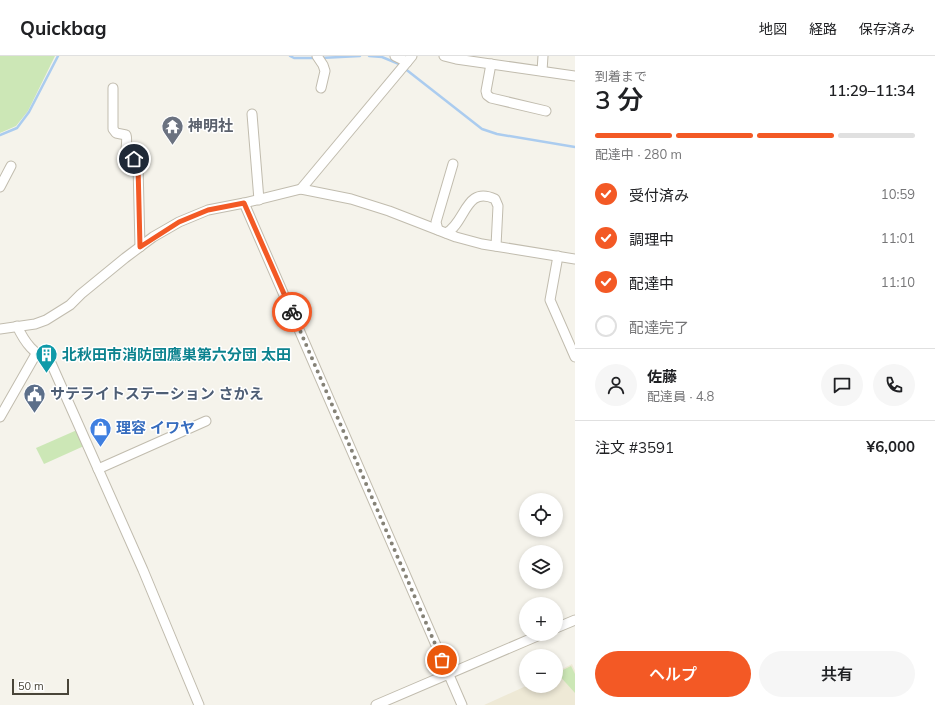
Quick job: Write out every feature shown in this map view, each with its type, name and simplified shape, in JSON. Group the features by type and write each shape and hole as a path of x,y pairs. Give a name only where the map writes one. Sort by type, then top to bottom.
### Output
{"street":[{"path":"301,189 406,64 395,56"},
{"path":"444,56 575,76"},
{"path":"542,71 543,56"},
{"path":"318,58 325,71 321,88"},
{"path":"491,64 486,91 491,98 546,111"},
{"path":"113,88 113,129 116,133 126,135 126,156 134,159 138,165 140,247"},
{"path":"252,114 259,200"},
{"path":"442,232 436,222 453,164"},
{"path":"0,187 11,166"},
{"path":"0,329 35,324 46,320 70,305 81,294 140,247 179,222 208,210 259,200 301,189 351,199 389,211 456,237 496,246 575,259"},
{"path":"442,232 457,224 466,206 471,201 480,196 487,195 495,199 498,206 496,246"},
{"path":"244,203 462,705"},
{"path":"558,256 550,300 575,356"},
{"path":"17,326 23,339 36,354 51,363 143,570 199,705"},
{"path":"0,416 36,354"},
{"path":"98,469 206,422"},
{"path":"563,625 575,620"},
{"path":"376,705 526,641"}],"shaded area":[{"path":"572,664 575,671 575,705 484,705 519,689 519,693 563,693 563,668"}],"green space":[{"path":"0,56 55,56 28,111 16,126 0,133"},
{"path":"77,430 84,446 44,464 36,448"},
{"path":"571,666 575,674 575,693 563,680 563,670"}],"waterway":[{"path":"0,135 17,128 29,112 58,56"},
{"path":"290,56 294,58 316,58"},
{"path":"321,58 360,56"},
{"path":"369,56 382,57 399,64 482,129 497,134 575,147"}],"way so far":[{"path":"292,312 442,660"}],"place":[{"name":"神明社","path":"172,146"},
{"name":"北秋田市消防団鷹巣第六分団 太田","path":"46,374"},
{"name":"サテライトステーション さかえ","path":"35,414"},
{"name":"理容 イワヤ","path":"101,448"}],"route":[{"path":"134,159 138,165 140,247 153,237 179,222 208,210 244,203 292,312"}]}
